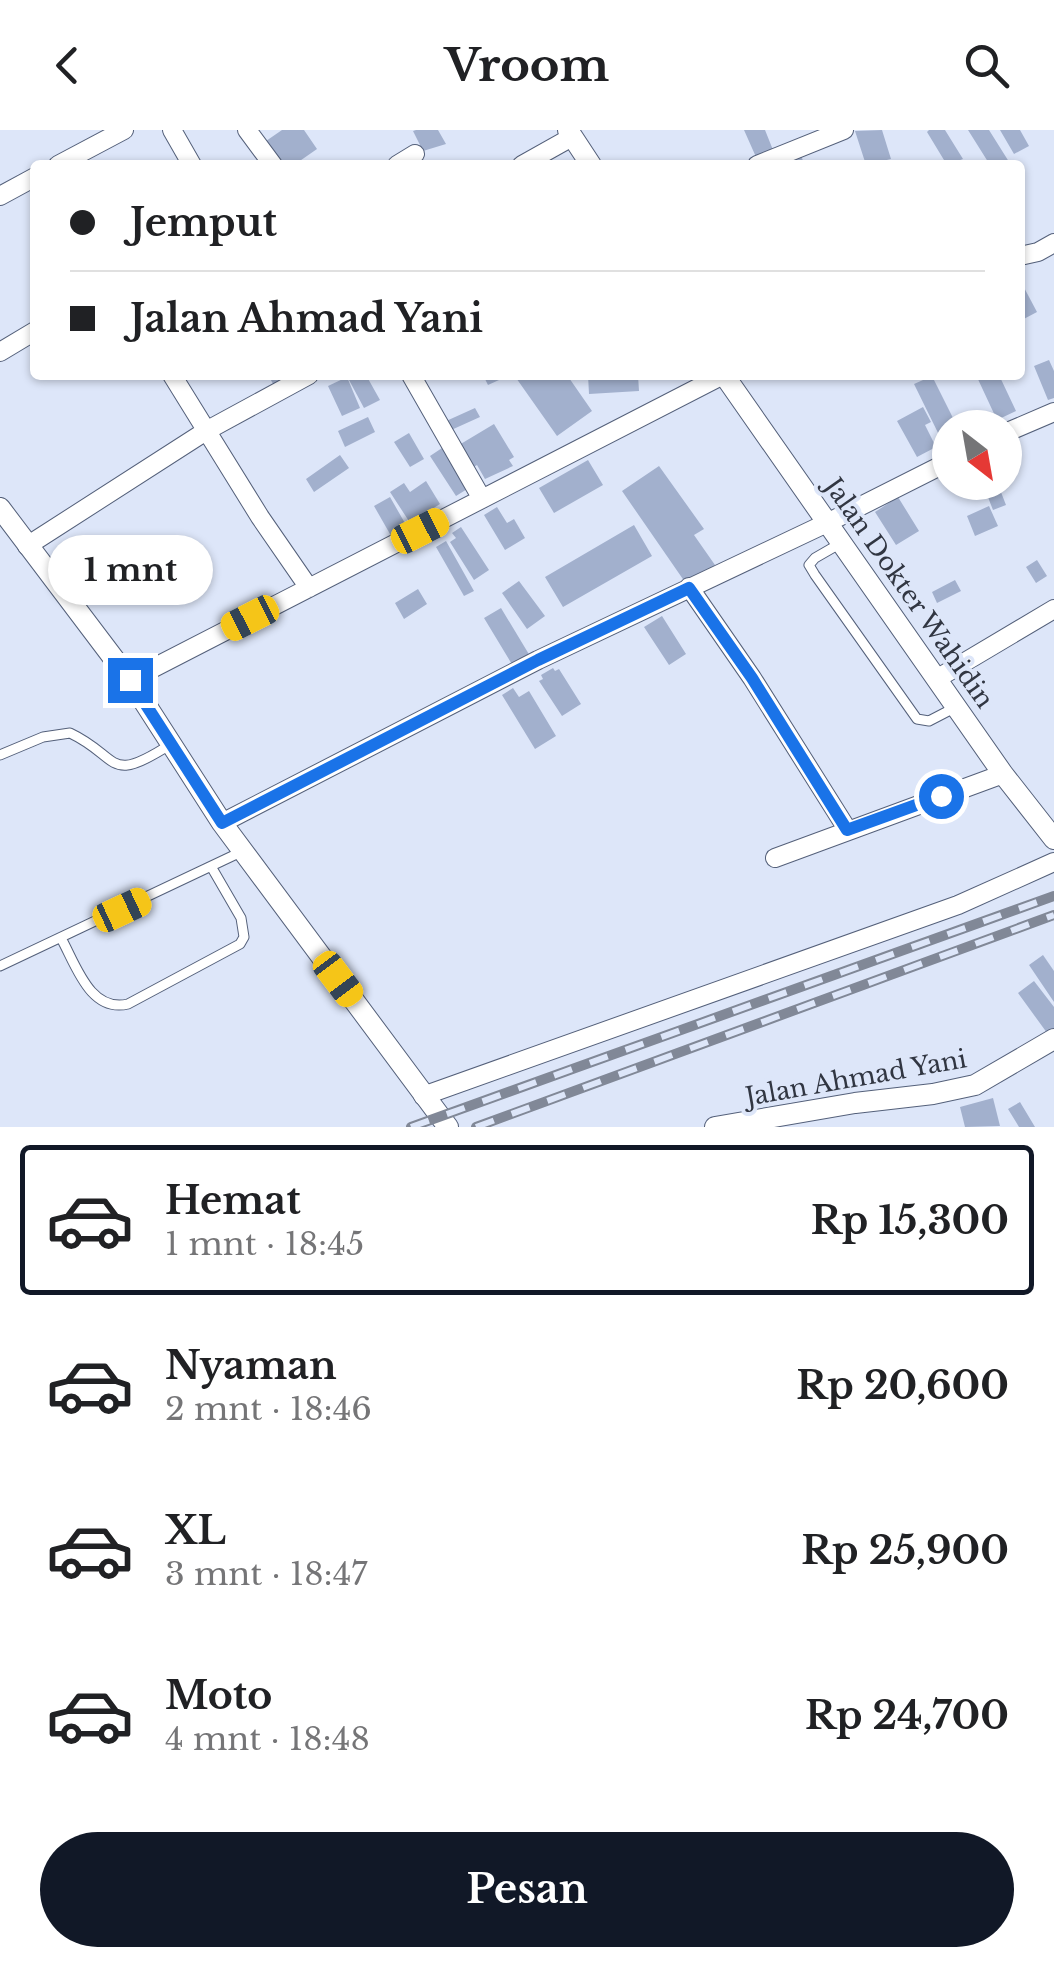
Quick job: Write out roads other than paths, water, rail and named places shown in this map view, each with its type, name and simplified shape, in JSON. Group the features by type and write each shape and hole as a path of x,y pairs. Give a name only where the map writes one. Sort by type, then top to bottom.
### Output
{"street":[{"path":"67,160 124,130"},
{"path":"172,130 189,160"},
{"path":"247,130 269,160"},
{"path":"769,160 844,130"},
{"path":"530,160 570,133 588,160"},
{"path":"405,160 415,154"},
{"path":"0,196 30,180"},
{"path":"1025,255 1054,243"},
{"path":"0,352 30,335"},
{"path":"175,380 309,588"},
{"path":"27,546 206,432 301,380"},
{"path":"413,380 482,500"},
{"path":"130,680 714,380"},
{"name":"Jalan Dokter Wahidin","path":"728,380 1003,774 1050,827"},
{"path":"1022,426 1054,412"},
{"path":"222,823 538,660 932,469"},
{"path":"0,508 130,680 222,823 448,1127"},
{"path":"689,588 752,678 847,830"},
{"path":"938,678 1054,609"},
{"path":"775,858 1003,774"},
{"path":"423,1096 940,911 1054,862"},
{"name":"Jalan Ahmad Yani","path":"715,1127 748,1125 975,1085 1054,1039"}],"lane":[{"path":"843,542 809,565 815,575 917,719 929,720 957,706"},
{"path":"0,755 43,737 70,733 115,766 128,765 171,744"},
{"path":"0,966 243,852"},
{"path":"61,938 96,998 107,1005 128,1004 240,944 244,937 241,918 212,868"}],"railway":[{"path":"411,1127 1054,896"},
{"path":"476,1127 1054,915"}]}
